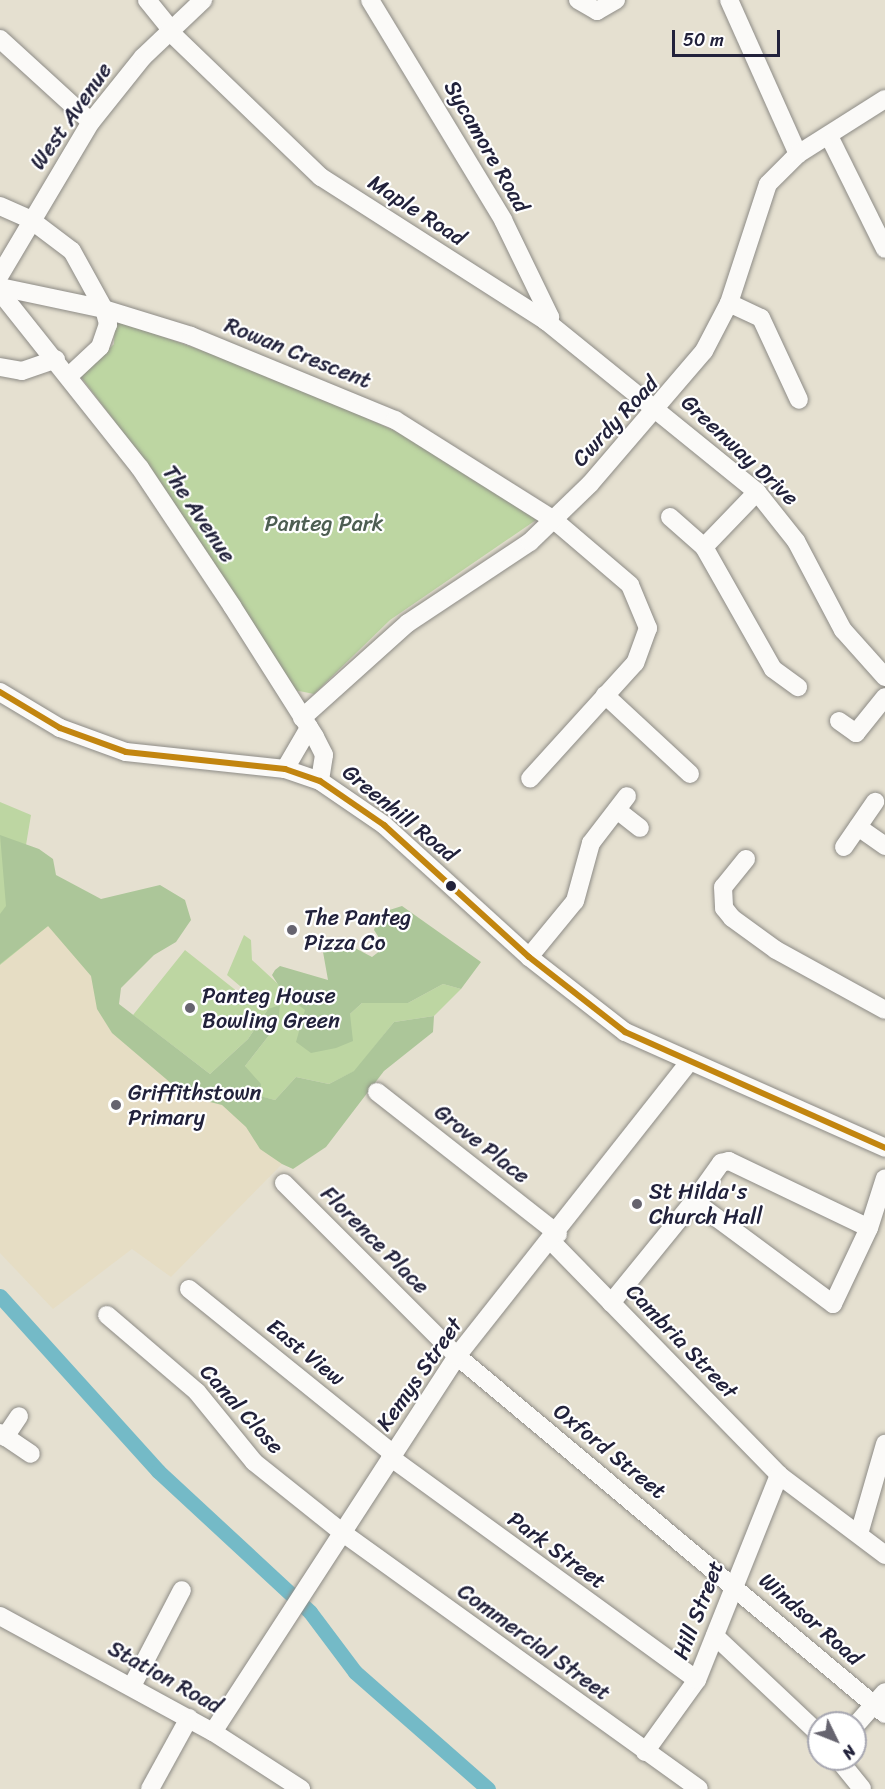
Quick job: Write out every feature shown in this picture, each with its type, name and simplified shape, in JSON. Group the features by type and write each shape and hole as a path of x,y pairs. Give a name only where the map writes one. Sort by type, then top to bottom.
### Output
{"street":[{"name":"Maple Road","path":"147,0 169,29 321,177 546,321 660,408"},
{"name":"West Avenue","path":"0,275 91,122 169,29 202,0"},
{"name":"Sycamore Road","path":"370,0 503,219 550,317 546,321"},
{"path":"578,0 597,11 616,0"},
{"path":"729,0 798,154"},
{"path":"0,39 91,122"},
{"name":"Cwrdy Road","path":"285,769 306,723 408,622 510,557 554,520 660,408 705,351 729,303 768,184 798,154 885,99"},
{"path":"829,136 885,249"},
{"path":"0,206 31,220 72,251 104,309 108,324 100,347 70,375"},
{"name":"Rowan Crescent","path":"0,287 104,309 330,389 454,452 554,520 630,585 644,611 644,644 605,695 530,779"},
{"name":"The Avenue","path":"0,292 70,375 146,478 324,754 321,781"},
{"path":"729,303 760,318 799,400"},
{"path":"0,367 22,371 56,359"},
{"name":"Greenway Drive","path":"660,408 757,492 796,541 843,630 885,677"},
{"path":"704,547 757,492"},
{"path":"670,517 704,547 767,674 798,687"},
{"name":"Greenhill Road","path":"0,692 60,728 126,752 285,769 321,781 384,825 529,957 626,1032 885,1148"},
{"path":"605,695 690,774"},
{"path":"839,720 856,733 885,697"},
{"path":"844,847 875,802"},
{"path":"529,957 576,901 582,860 622,803 640,828"},
{"path":"858,827 885,846"},
{"path":"746,859 723,886 724,908 732,918 776,950 885,1010"},
{"name":"Kemys Street","path":"213,1732 457,1356 554,1238 689,1062"},
{"name":"Grove Place","path":"377,1092 554,1238"},
{"path":"611,1303 694,1201 721,1163 729,1161 870,1228"},
{"path":"694,1201 833,1304 870,1228 885,1178"},
{"name":"Florence Place","path":"284,1183 457,1356"},
{"name":"Cambria Street","path":"554,1238 611,1303 779,1475 885,1555"},
{"name":"East View","path":"189,1288 391,1455"},
{"name":"Canal Close","path":"107,1315 197,1392 254,1462 343,1533"},
{"name":"Oxford Street","path":"457,1356 733,1583"},
{"path":"18,1416 2,1435 31,1454"},
{"path":"858,1534 885,1447"},
{"name":"Park Street","path":"391,1455 697,1680"},
{"name":"Hill Street","path":"645,1752 697,1680 733,1583 779,1475"},
{"name":"Commercial Street","path":"343,1533 699,1789"},
{"name":"Windsor Road","path":"733,1583 881,1704"},
{"path":"132,1686 182,1590"},
{"name":"Station Road","path":"0,1616 189,1718 301,1789"},
{"path":"715,1636 807,1723"},
{"path":"867,1716 881,1704"},
{"path":"150,1789 189,1718"},
{"path":"848,1771 862,1789"}],"shaded area":[{"name":"Griffithstown Primary","path":"46,917 115,982 108,1009 255,1128 282,1164 171,1277 132,1249 53,1309 0,1253 0,965"}],"green space":[{"name":"Panteg Park","path":"115,320 272,375 406,436 522,506 536,520 390,620 314,694 294,690 144,460 81,377 114,344"},
{"path":"0,802 31,815 20,881 48,926 0,965"},
{"path":"0,835 39,849 53,859 56,875 101,899 160,885 185,900 191,920 176,942 154,955 121,988 119,1004 210,1074 248,1039 268,1009 280,1005 278,1024 245,1066 261,1084 260,1096 275,1100 296,1077 329,1084 354,1071 394,1022 434,1016 433,1032 384,1071 326,1147 293,1169 282,1164 260,1149 246,1127 222,1105 186,1096 112,1033 97,1009 91,976 48,926 0,964 0,914 6,906"},
{"path":"402,906 481,962 461,989 443,984 408,1003 362,1003 350,1014 353,1041 336,1048 311,1053 296,1042 305,1010 284,994 272,975 275,970 280,966 328,980 323,952 336,938 372,957 385,947 374,930 380,913"},
{"path":"244,935 251,940 252,960 306,1010 350,1014 362,1003 408,1003 443,984 461,989 434,1016 394,1022 355,1071 329,1084 296,1077 275,1100 259,1096 245,1066 278,1024 268,1009 248,1039 210,1074 133,1015 185,950 248,1000 247,992 227,975"}],"waterway":[{"path":"0,1296 158,1471 310,1612 355,1672 488,1789"}],"transit line":[{"path":"0,692 60,728 126,752 285,769 320,781 384,825 529,957 625,1032 885,1148"}],"place":[{"name":"The Panteg Pizza Co","path":"292,930"},
{"name":"Panteg House Bowling Green","path":"190,1008"},
{"name":"Griffithstown Primary","path":"116,1105"},
{"name":"St Hilda's Church Hall","path":"637,1204"}]}
